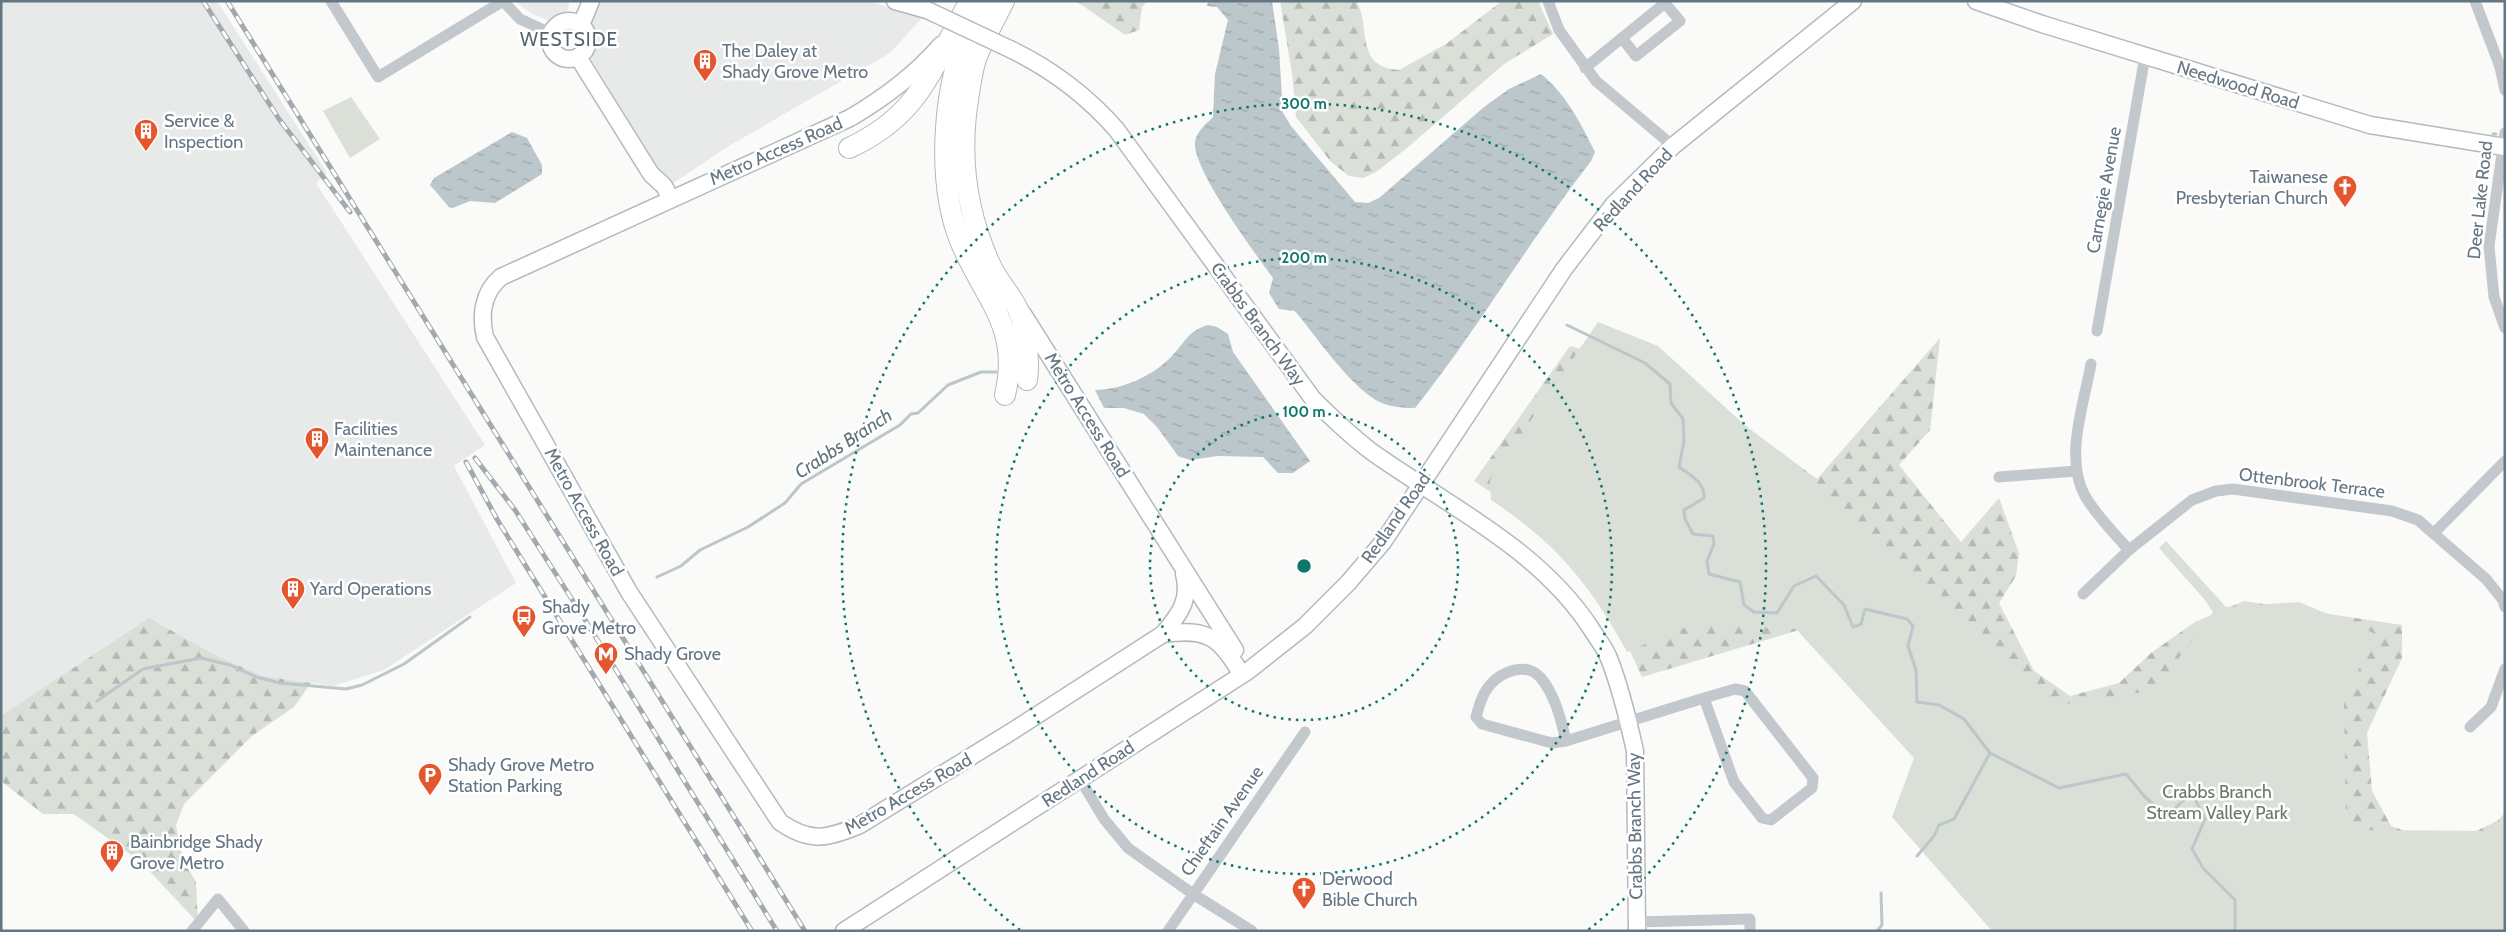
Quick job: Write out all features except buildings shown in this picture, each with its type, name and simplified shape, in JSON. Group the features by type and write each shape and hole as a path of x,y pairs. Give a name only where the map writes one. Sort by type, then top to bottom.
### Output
{"highway":[{"name":"Metro Access Road","path":"952,32 969,1"},
{"path":"983,1 965,39 956,64 950,92 946,154 948,188 960,241 999,315 1008,341 1010,370 1005,394"},
{"name":"Metro Access Road","path":"1004,1 977,57 973,72 964,127 963,155 969,201 978,232 990,264 1016,304"},
{"path":"848,148 872,137 901,114 928,80 952,32"},
{"path":"1016,304 1027,346 1029,364 1027,380"}],"main road":[{"path":"575,23 558,24 550,33 549,43 557,56 567,60 578,58 586,50 588,39 575,23 579,1"},
{"path":"575,23 591,1"},
{"name":"Crabbs Branch Way","path":"895,1 922,6 1039,63 1066,81 1097,108 1116,129 1312,399 1372,452 1421,483 1505,542 1548,576 1579,611 1608,654 1629,722 1635,751 1637,778 1637,926"},
{"name":"Redland Road","path":"845,930 1246,673 1306,626 1348,583 1383,542 1564,269 1613,205 1673,146 1852,1"},
{"name":"Needwood Road","path":"1976,1 2145,56 2370,125 2504,142"},
{"name":"Metro Access Road","path":"952,32 918,69 868,107 850,118 671,198 502,277 488,294 483,309 483,326 491,349 629,592 780,822 798,834 817,837 839,834 860,825 1014,730 1163,634 1184,631 1213,638 1246,673"},
{"path":"578,58 652,174 664,186 671,198"},
{"path":"648,210 651,201 652,174"},
{"name":"Metro Access Road","path":"1016,304 1182,566 1246,673"},
{"path":"1163,634 1181,612 1185,602 1186,582 1182,566"}],"street":[{"path":"331,1 378,77 503,1 520,19 550,33"},
{"path":"1548,1 1560,30 1596,81 1673,146"},
{"path":"2475,1 2500,67 2505,90"},
{"path":"1585,68 1665,3 1680,21 1636,56 1622,38"},
{"name":"Carnegie Avenue","path":"2097,331 2145,56"},
{"name":"Deer Lake Road","path":"2504,142 2490,246 2490,266 2494,297 2505,328"},
{"path":"2091,364 2075,452 2076,471 2086,497 2129,550"},
{"path":"2435,532 2505,461"},
{"path":"1999,477 2076,471"},
{"name":"Ottenbrook Terrace","path":"2083,594 2129,550 2192,500 2216,491 2233,489 2392,511 2418,520 2435,532 2486,578 2503,600 2505,607"},
{"path":"1566,741 1561,718 1546,684 1538,675 1527,669 1516,669 1503,674 1490,685 1479,703 1476,717 1482,724 1552,742 1566,741 1704,698 1735,689 1745,691 1813,778 1812,788 1771,820 1762,818 1734,782 1704,698"},
{"path":"2470,727 2490,707 2505,669"},
{"name":"Chieftain Avenue","path":"1168,931 1306,732"},
{"path":"1080,779 1104,819 1128,848 1193,894 1252,931"},
{"path":"192,931 218,899 244,931"},
{"path":"1637,926 1696,926 1750,918 1750,931"}],"shaded area":[{"path":"1,1 217,1 327,173 316,183 485,445 454,466 516,583 384,670 333,686 263,676 217,656 149,618 124,638 1,717"},
{"path":"514,1 569,1 569,6 567,12 547,20 534,15"},
{"path":"599,1 869,1 922,18 890,53 727,147 669,186 591,59 593,39 589,25"}],"green space":[{"path":"1076,1 1147,1 1142,7 1139,30 1125,35"},
{"path":"1280,1 1356,1 1361,11 1369,53 1375,61 1385,67 1399,70 1446,44 1502,1 1538,1 1553,34 1504,64 1407,148 1376,172 1363,178 1349,176 1331,162 1296,117 1292,74"},
{"path":"351,97 380,139 350,158 323,111"},
{"name":"Crabbs Branch Stream Valley Park","path":"1598,322 1658,346 2053,706 2155,690 2213,612 2204,599 2159,548 2166,541 2226,607 2299,602 2378,635 2344,696 2346,830 2505,831 2505,931 1992,931 1892,817 1914,758 1796,629 1693,624 1627,652 1585,585 1570,567 1534,532 1491,500 1490,480"},
{"name":"Crabbs Branch Stream Valley Park","path":"1940,338 1930,430 1899,465 1961,542 1999,498 2019,553 2016,576 1999,603 2034,671 2070,696 2119,683 2151,653 2195,622 2244,601 2402,625 2402,658 2367,733 2372,791 2391,826 2447,845 2497,821 2505,813 2505,931 1809,627 1642,677 1608,603 1554,534 1474,481 1570,346 1679,376 1817,479"},
{"path":"149,618 217,656 263,676 311,683 294,707 252,736 184,804 176,825 183,859 196,882 198,923 141,862 74,814 43,814 1,781 1,716"}],"water":[{"path":"1208,1 1272,1 1279,49 1283,113 1291,126 1355,202 1368,203 1379,198 1484,107 1509,89 1541,74 1565,100 1590,141 1595,152 1591,161 1415,408 1388,405 1372,398 1348,376 1295,311 1279,309 1269,293 1273,278 1226,211 1203,171 1197,155 1195,142 1200,131 1213,117 1215,74 1228,20 1217,7 1207,6"},
{"path":"512,132 527,138 542,165 542,174 495,203 470,201 453,208 449,207 430,185 434,178"},
{"path":"1208,325 1217,327 1228,334 1233,352 1310,461 1293,473 1278,473 1263,457 1218,456 1190,460 1178,456 1157,427 1144,414 1124,408 1104,408 1095,390 1126,385 1146,376 1164,364 1191,334"}],"waterway":[{"name":"Crabbs Branch","path":"1567,325 1645,363 1670,384 1671,403 1683,419 1684,441 1679,467 1696,480 1704,492 1704,498 1684,510 1685,519 1693,534 1713,536 1714,544 1707,561 1709,574 1740,582 1744,605 1754,612 1777,613 1794,586 1816,576 1844,605 1853,627 1861,624 1865,609 1907,619 1913,626 1908,646 1916,670 1917,702 1939,705 1964,719 1990,753 2059,788 2126,774 2145,797 2167,816 2189,795 2195,799 2205,819 2192,849 2203,868 2235,900 2235,931"},
{"name":"Crabbs Branch","path":"657,577 681,566 700,550 748,527 785,503 801,484 900,425 911,414 918,413 948,385 981,372 996,372"},
{"name":"Crabbs Branch","path":"97,701 143,669 201,658 230,665 256,677 280,683 346,689 362,685 404,664 470,617"},
{"path":"1917,856 1934,836 1939,825 1954,819 1990,753"},
{"path":"1877,931 1882,925 1881,893"}],"railway":[{"path":"203,1 279,119 350,212"},
{"path":"227,1 805,931"},
{"path":"475,458 515,510 777,931"},
{"path":"466,462 498,521 752,931"}],"place":[{"name":"The Daley at Shady Grove Metro","path":"705,82"},
{"name":"Service & Inspection","path":"146,152"},
{"name":"Taiwanese Presbyterian Church","path":"2345,208"},
{"name":"Facilities Maintenance","path":"317,460"},
{"name":"Yard Operations","path":"293,610"},
{"name":"Shady Grove Metro","path":"524,638"},
{"name":"Shady Grove","path":"606,675"},
{"name":"Shady Grove Metro Station Parking","path":"430,796"},
{"name":"Bainbridge Shady Grove Metro","path":"112,873"},
{"name":"Derwood Bible Church","path":"1304,910"}],"district":[{"name":"WESTSIDE","path":"569,39"}]}
